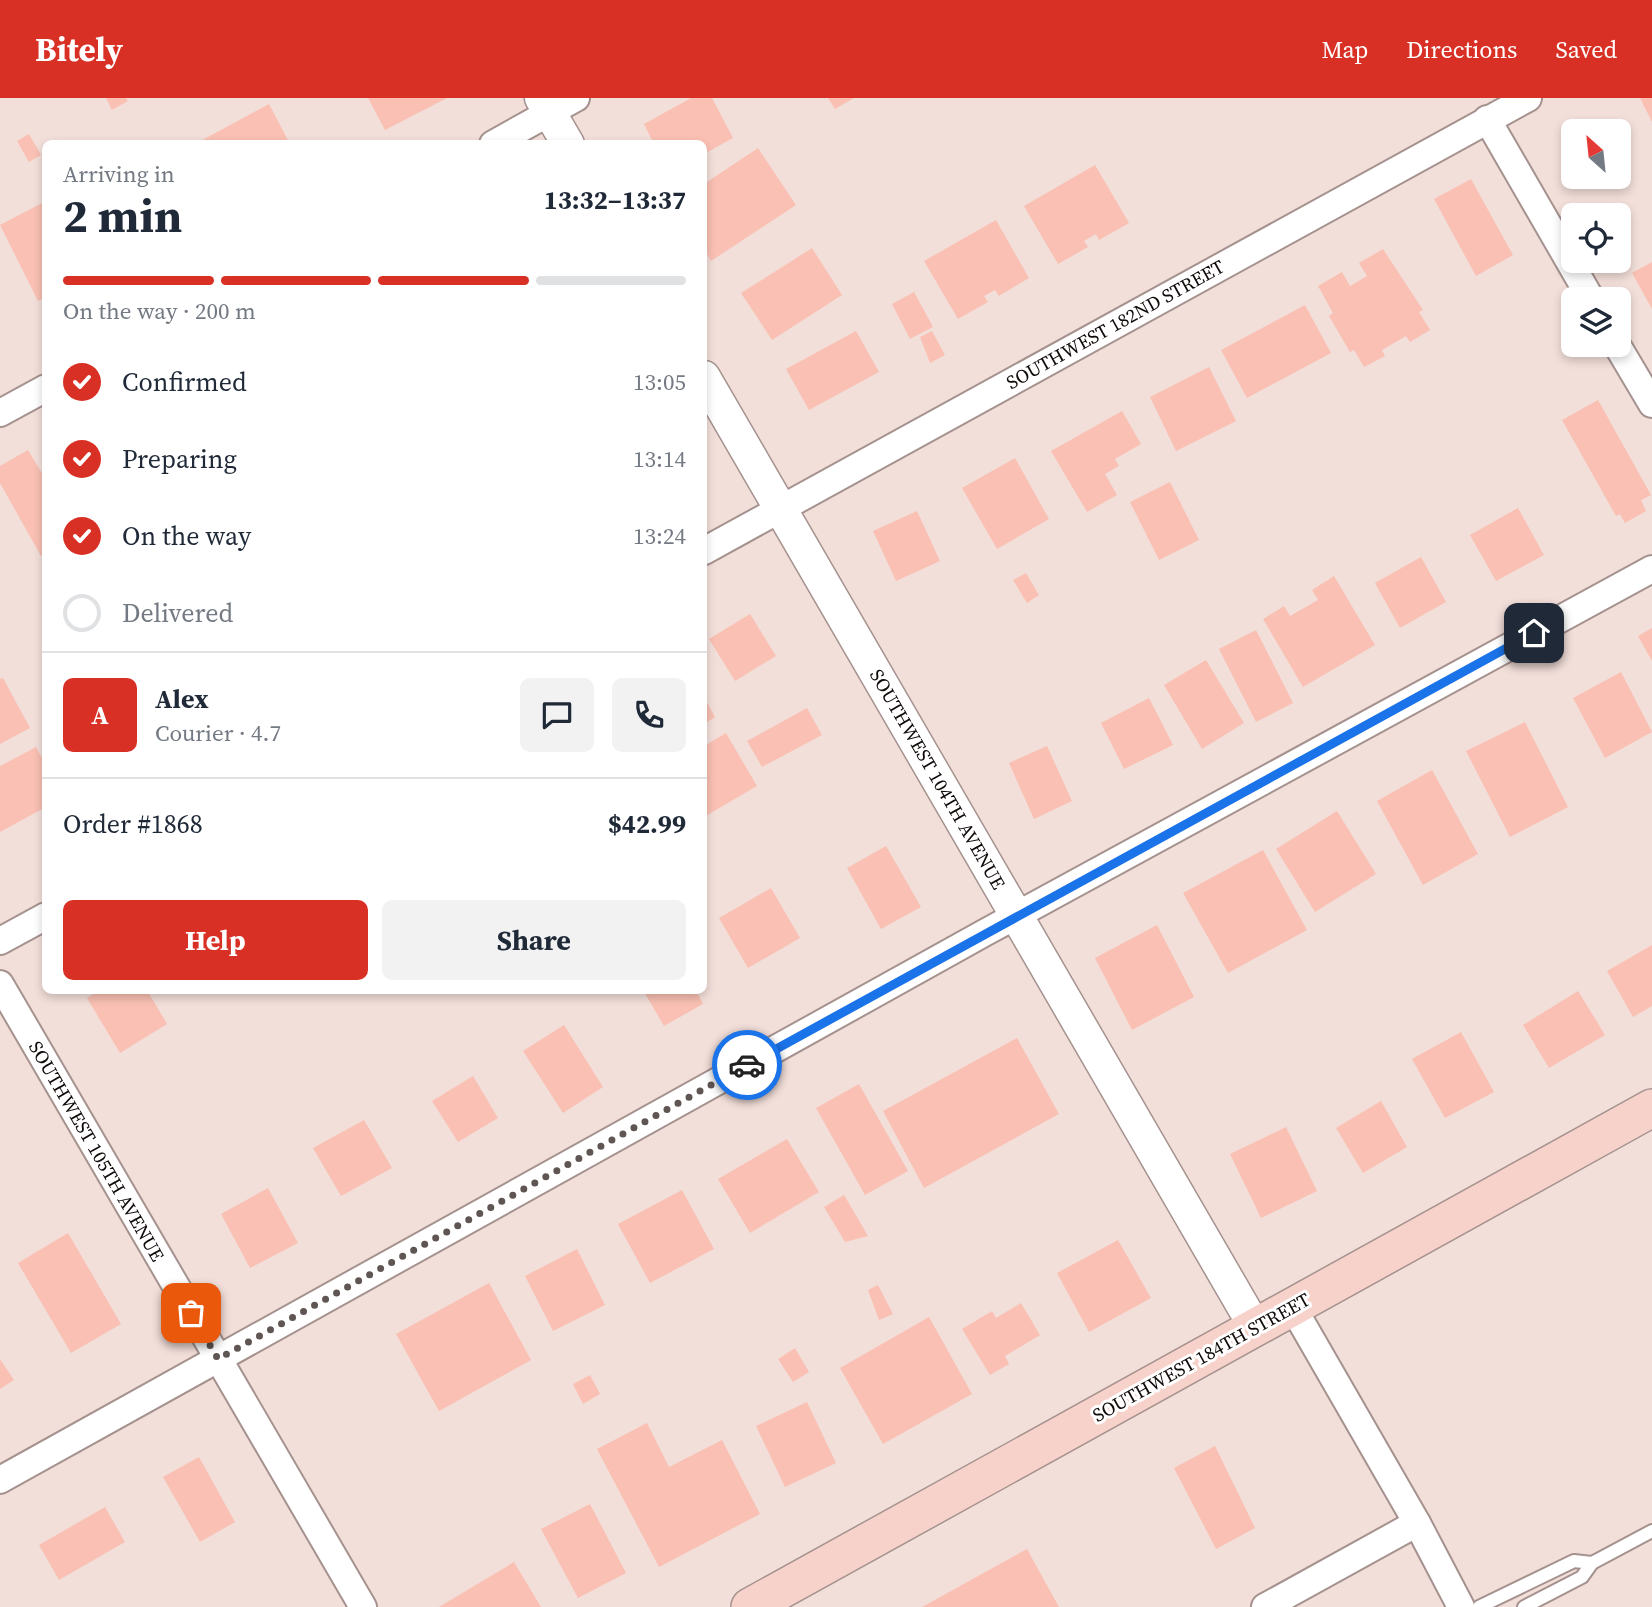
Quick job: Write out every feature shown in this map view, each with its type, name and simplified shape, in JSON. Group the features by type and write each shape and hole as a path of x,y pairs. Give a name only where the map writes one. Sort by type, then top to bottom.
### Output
{"main road":[{"name":"SOUTHWEST 184TH STREET","path":"750,1607 1652,1108"}],"street":[{"name":"SOUTHWEST 182ND STREET","path":"707,549 1528,98"},
{"path":"499,140 556,103 567,140"},
{"path":"1487,119 1584,287"},
{"path":"1624,357 1652,404"},
{"name":"SOUTHWEST 104TH AVENUE","path":"707,382 1255,1327"},
{"path":"0,413 42,390"},
{"path":"0,1480 1017,915 1652,569"},
{"path":"0,941 42,918"},
{"name":"SOUTHWEST 105TH AVENUE","path":"0,985 363,1607"},
{"path":"1292,1306 1417,1523 1461,1607"},
{"path":"1265,1607 1417,1523"}],"lane":[{"path":"1524,1607 1582,1577 1592,1563 1652,1531"},
{"path":"1479,1607 1574,1561 1592,1563"}],"building":[{"path":"106,98 126,98 128,101 112,110"},
{"path":"368,98 447,98 385,130"},
{"path":"691,98 712,98 733,138 707,152 707,140 652,140 644,124"},
{"path":"828,98 854,98 835,109"},
{"path":"1640,98 1652,98 1652,122"},
{"path":"269,104 288,140 202,140"},
{"path":"29,134 41,155 29,162 17,141"},
{"path":"758,148 796,205 711,261 707,254 707,182"},
{"path":"1095,165 1129,223 1099,240 1096,234 1084,241 1088,247 1058,264 1024,206"},
{"path":"1471,179 1513,255 1476,276 1434,199"},
{"path":"42,203 42,299 38,301 0,225"},
{"path":"996,220 1029,278 999,296 995,290 984,296 988,302 958,319 924,261"},
{"path":"812,248 842,295 772,340 741,293"},
{"path":"1383,249 1423,310 1419,312 1430,330 1410,342 1406,336 1382,350 1385,356 1364,367 1354,350 1350,352 1329,316 1333,313 1318,286 1342,272 1350,286 1367,276 1359,263"},
{"path":"1652,262 1652,309 1632,273"},
{"path":"914,292 933,327 910,339 892,304"},
{"path":"1305,305 1331,353 1247,398 1221,350"},
{"path":"856,331 879,372 809,410 786,369"},
{"path":"932,331 945,355 930,363 920,337"},
{"path":"1209,367 1236,421 1176,451 1150,397"},
{"path":"1598,400 1651,495 1641,500 1646,511 1625,523 1620,514 1616,516 1562,420"},
{"path":"1122,411 1141,444 1115,459 1119,466 1105,474 1117,495 1087,512 1051,451"},
{"path":"28,450 42,473 41,556 0,483 0,466"},
{"path":"1015,458 1049,519 997,549 962,488"},
{"path":"1170,482 1199,540 1159,560 1130,502"},
{"path":"1518,508 1544,555 1496,581 1470,535"},
{"path":"917,511 940,561 896,581 873,531"},
{"path":"1421,557 1446,602 1400,628 1375,583"},
{"path":"1026,573 1039,595 1027,603 1013,580"},
{"path":"1334,576 1375,645 1303,687 1263,619 1284,606 1290,616 1318,600 1312,590"},
{"path":"750,614 776,656 735,681 709,639"},
{"path":"1652,628 1652,661 1638,636"},
{"path":"1256,630 1293,703 1256,722 1219,649"},
{"path":"1206,660 1244,723 1202,749 1164,685"},
{"path":"1621,672 1652,732 1605,758 1573,698"},
{"path":"3,678 30,728 0,744 0,679"},
{"path":"1149,698 1173,745 1124,769 1101,723"},
{"path":"707,702 715,717 707,722"},
{"path":"807,708 822,735 762,767 747,741"},
{"path":"1525,722 1568,807 1510,837 1466,751"},
{"path":"726,733 757,786 707,815 707,744"},
{"path":"1047,746 1072,801 1034,819 1009,763"},
{"path":"36,747 42,758 42,809 0,832 0,766"},
{"path":"1432,770 1478,854 1423,885 1377,801"},
{"path":"1337,811 1376,874 1315,912 1276,849"},
{"path":"886,846 921,907 881,929 847,868"},
{"path":"1263,850 1307,930 1228,973 1183,893"},
{"path":"771,888 800,938 748,968 719,918"},
{"path":"1157,925 1194,997 1132,1030 1095,958"},
{"path":"1652,945 1652,1006 1633,1017 1607,971"},
{"path":"1578,991 1605,1035 1549,1068 1523,1025"},
{"path":"94,994 149,994 167,1024 120,1053 87,998"},
{"path":"645,994 698,994 703,1004 664,1026"},
{"path":"564,1025 603,1087 563,1113 523,1051"},
{"path":"1461,1032 1494,1092 1445,1118 1412,1059"},
{"path":"1017,1038 1059,1114 924,1188 883,1111"},
{"path":"473,1076 498,1118 458,1142 432,1101"},
{"path":"859,1084 908,1171 865,1195 816,1108"},
{"path":"1381,1101 1407,1147 1363,1173 1336,1128"},
{"path":"364,1120 392,1168 341,1196 313,1148"},
{"path":"1286,1127 1317,1191 1261,1218 1230,1154"},
{"path":"787,1139 819,1192 750,1233 718,1179"},
{"path":"268,1188 298,1243 250,1268 221,1214"},
{"path":"682,1190 714,1249 650,1283 618,1224"},
{"path":"844,1195 868,1236 845,1242 824,1207"},
{"path":"68,1233 121,1324 71,1353 18,1263"},
{"path":"1118,1240 1151,1298 1089,1332 1057,1273"},
{"path":"577,1249 605,1305 553,1331 525,1276"},
{"path":"489,1283 531,1360 439,1411 396,1334"},
{"path":"878,1285 893,1314 879,1320 868,1290"},
{"path":"1021,1303 1040,1335 1005,1356 1009,1364 990,1375 962,1329 992,1311 996,1318"},
{"path":"929,1317 972,1394 883,1444 840,1368"},
{"path":"795,1348 809,1372 793,1382 778,1359"},
{"path":"0,1359 14,1380 0,1389"},
{"path":"590,1375 600,1394 583,1404 573,1384"},
{"path":"807,1402 836,1463 785,1487 756,1426"},
{"path":"647,1423 669,1467 722,1440 760,1514 659,1567 597,1449"},
{"path":"1215,1446 1255,1528 1216,1549 1174,1468"},
{"path":"199,1457 235,1522 200,1542 163,1477"},
{"path":"590,1504 626,1573 578,1598 541,1529"},
{"path":"105,1507 125,1542 59,1580 39,1545"},
{"path":"1027,1549 1059,1607 922,1607"},
{"path":"514,1562 541,1607 439,1607"}],"way so far":[{"path":"191,1313 218,1359 747,1065"}],"route":[{"path":"747,1065 1534,633"}]}
